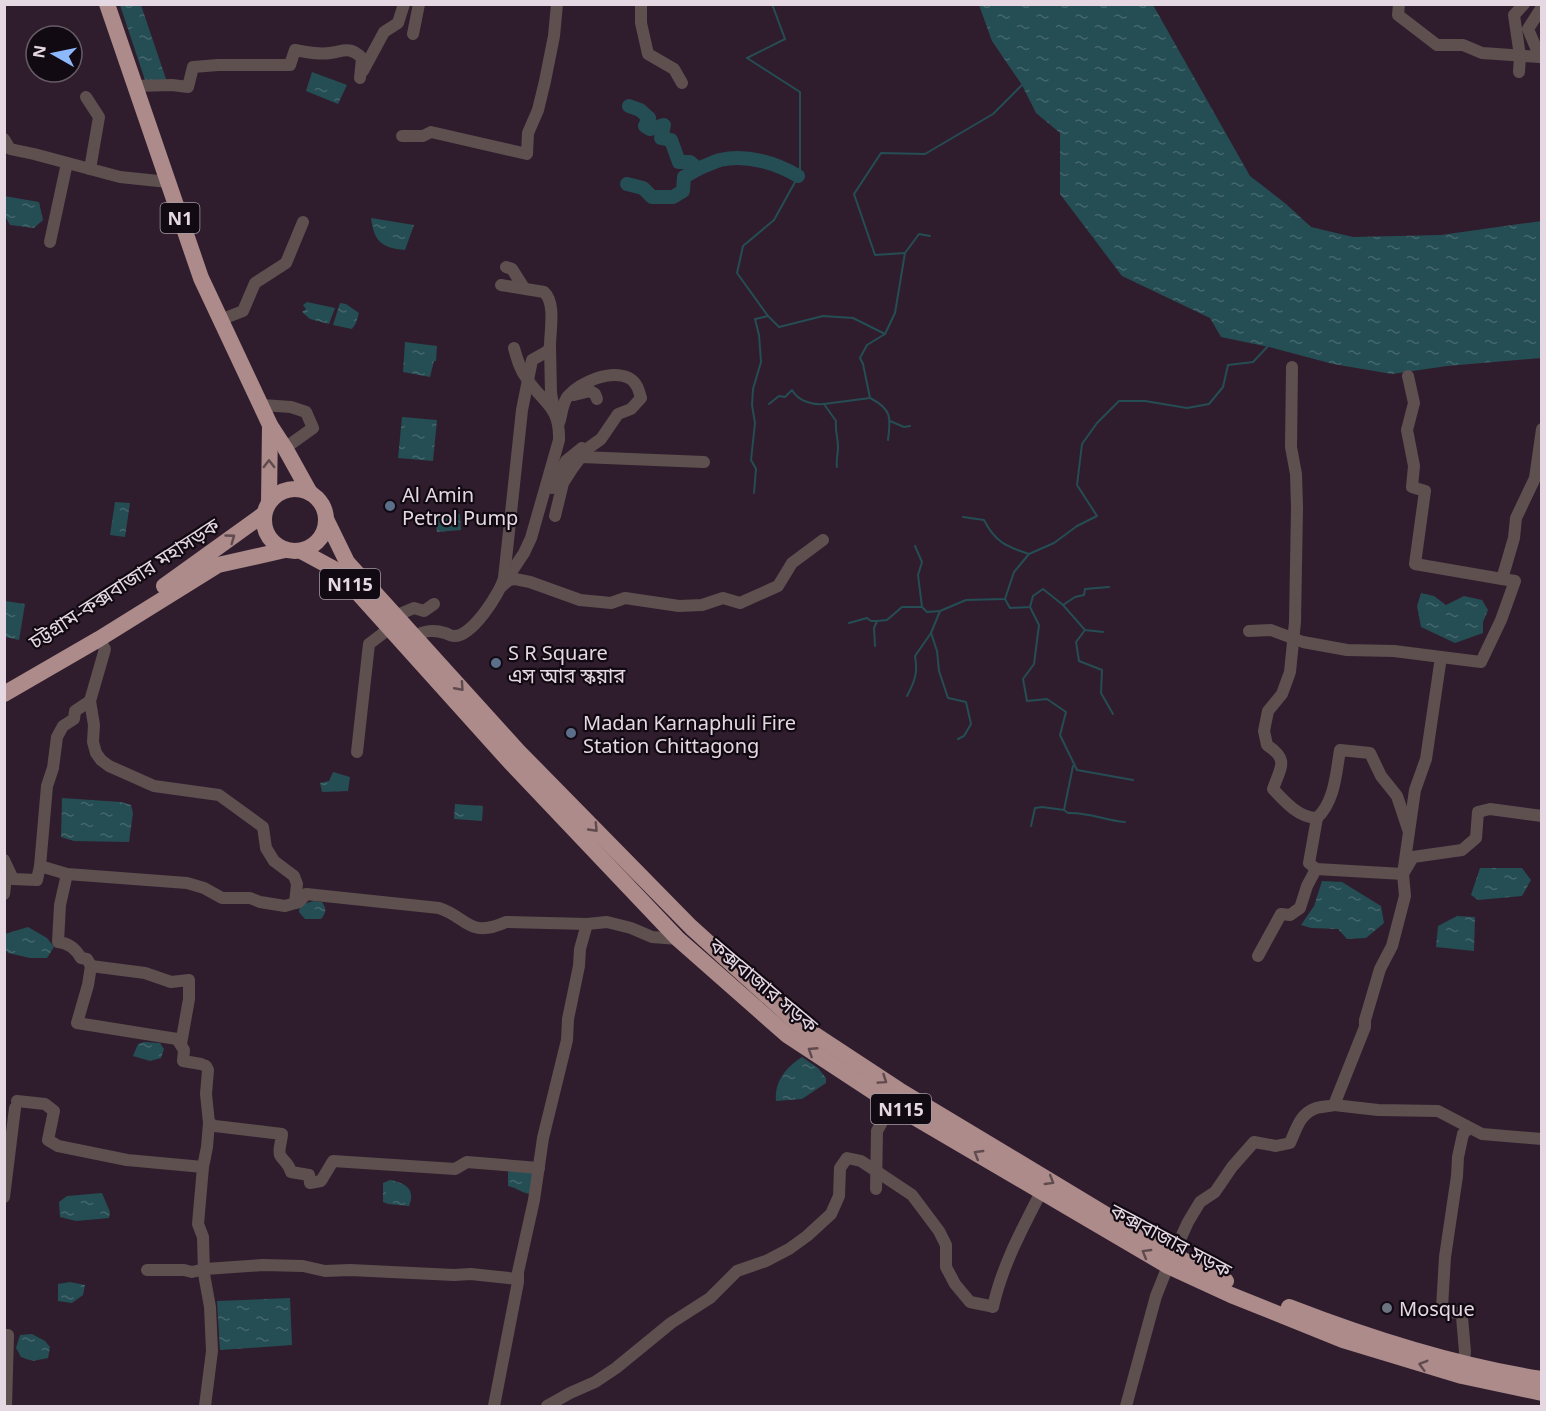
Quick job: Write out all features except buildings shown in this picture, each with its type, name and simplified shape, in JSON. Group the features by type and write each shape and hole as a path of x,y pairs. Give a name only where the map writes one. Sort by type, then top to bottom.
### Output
{"highway":[{"name":"N1","path":"106,4 201,278 270,425 310,493"},
{"name":"N1","path":"266,508 270,425"},
{"path":"288,489 310,493 323,507 326,519 319,540 314,545 293,550 272,542 264,529 266,508 274,496 288,489"},
{"name":"চট্টগ্রাম-কক্সবাজার মহাসড়ক","path":"4,682 121,614 189,569 266,508"},
{"name":"কক্সবাজার সড়ক","path":"326,519 347,562 393,622 510,762 678,939 787,1035 892,1104 1041,1192 1241,1299 1343,1340 1463,1370 1542,1393"},
{"name":"চট্টগ্রাম-কক্সবাজার মহাসড়ক","path":"4,694 99,639 218,565 293,550"},
{"name":"কক্সবাজার সড়ক","path":"293,550 338,571 393,622 414,636 519,752 691,927 797,1023 899,1090 1171,1260"},
{"name":"কক্সবাজার সড়ক","path":"1463,1370 1542,1379"}],"street":[{"path":"135,86 188,87 193,67 290,65 295,50 330,53 341,49 356,52 362,58 360,78 384,32 398,23 404,4"},
{"path":"413,34 418,4"},
{"path":"402,136 423,136 431,132 526,154 528,133 538,110 554,36 557,4"},
{"path":"641,4 641,23 648,54 674,69 682,83"},
{"path":"1399,4 1398,15 1437,45 1463,45 1482,53 1540,57 1528,29 1542,7"},
{"path":"1519,72 1520,56 1514,15 1524,4"},
{"path":"86,97 99,117 90,169"},
{"path":"4,139 10,149 120,177 168,182"},
{"path":"50,242 67,163"},
{"path":"220,321 243,311 255,283 284,266 303,222"},
{"path":"506,267 512,269 524,288"},
{"path":"414,636 430,630 454,636 467,632 481,617 527,546 559,440 557,417 550,393 548,296 544,292 501,285"},
{"path":"501,587 504,578 527,380 532,360 548,351 550,346"},
{"path":"514,348 518,364 527,380 557,417"},
{"path":"1292,367 1291,447 1296,474 1297,508 1293,638 1287,679 1282,694 1268,711 1264,731 1267,745 1279,754 1282,761 1274,789 1288,805 1308,818 1317,818"},
{"path":"555,516 563,483 587,449 601,439 618,414 631,409 641,398 638,387 630,378 618,376 591,379 567,398 557,417"},
{"path":"1249,631 1271,630 1293,638 1347,650 1394,651 1481,662 1501,620 1515,581 1415,564 1425,491 1412,487 1413,466 1407,430 1414,403 1408,376"},
{"path":"567,398 590,391 597,399"},
{"path":"262,405 291,407 306,412 313,428 285,448"},
{"path":"545,491 553,487 566,461 614,419"},
{"path":"1502,579 1514,538 1516,518 1535,478 1542,429"},
{"path":"581,457 704,462"},
{"path":"501,587 509,580 515,579 580,600 611,603 625,598 679,606 702,605 723,598 740,603 778,586 792,562 823,540"},
{"path":"357,752 369,644 393,622 414,608 424,611 434,604"},
{"path":"467,632 472,644"},
{"path":"99,639 105,649 90,701 94,725 93,742 101,760 109,766 154,786 219,795 263,827 266,848 274,861 294,876 297,884 295,903"},
{"path":"1334,1105 1365,1027 1380,969 1392,946 1406,896 1403,874 1408,829 1415,790 1426,759 1441,657"},
{"path":"4,860 13,879 37,880 47,786 53,768 57,737 63,726 74,719 75,711 90,701"},
{"path":"1403,874 1316,869 1309,863 1317,818 1325,811 1334,786 1340,750 1370,753 1381,776 1397,796 1408,829"},
{"path":"1403,874 1413,856 1462,850 1476,838 1478,812 1490,808 1542,816"},
{"path":"4,860 8,873 4,894"},
{"path":"40,866 67,874 187,883 204,888 222,898 250,898 285,906 299,902 306,894 329,898 407,903 451,912 460,921 472,927 494,927 506,922 587,924 607,922 631,928 652,937 678,939"},
{"path":"1258,956 1281,914 1290,915 1300,909 1307,886 1316,869"},
{"path":"67,874 60,905 58,942 77,950 81,958 87,959 92,966 145,973 171,982 189,980 189,999 182,1044"},
{"path":"494,1407 518,1272 534,1200 543,1138 567,1040 568,1019 587,924"},
{"path":"92,966 77,1023 177,1039 184,1050 183,1061 201,1064 208,1070 207,1147 198,1224 203,1237 212,1352 205,1407"},
{"path":"4,1197 16,1104 45,1104 54,1111 48,1140 58,1146 127,1160 203,1167"},
{"path":"876,1189 877,1131 892,1104"},
{"path":"1126,1407 1156,1296 1188,1222 1200,1202 1215,1192 1232,1167 1254,1142 1276,1146 1290,1143 1305,1113 1316,1108 1334,1105 1378,1110 1438,1111 1482,1134 1542,1139"},
{"path":"208,1123 215,1126 282,1134 279,1153 281,1157 288,1163 291,1172 309,1175 310,1183 321,1181 333,1161 454,1169 467,1162 539,1168"},
{"path":"1463,1370 1462,1317 1460,1313 1446,1312 1442,1308 1445,1257 1458,1157 1463,1134 1469,1128"},
{"path":"547,1407 570,1392 595,1382 616,1368 671,1323 710,1298 737,1271 766,1261 807,1236 831,1214 839,1196 840,1168 847,1158 861,1161 912,1195 939,1231 946,1245 946,1267 955,1284 970,1302 993,1307 998,1281 1041,1192"},
{"path":"147,1270 192,1272 263,1265 303,1266 325,1271 471,1274 518,1278"},
{"path":"4,1335 8,1335 6,1407"}],"water":[{"path":"120,5 141,5 167,82 146,83"},
{"path":"979,5 1153,5 1250,176 1311,227 1353,237 1441,235 1541,221 1541,358 1447,366 1392,374 1333,364 1221,337 1210,318 1122,276 1060,194 1060,133 1036,113 1022,85 992,41"},
{"path":"312,72 347,85 338,104 306,91"},
{"path":"4,196 39,202 43,220 34,228 10,225 5,216"},
{"path":"371,218 414,225 405,250 380,242 374,232"},
{"path":"307,302 335,308 329,324 310,319 302,312 306,309 303,305"},
{"path":"340,303 346,304 359,313 352,329 333,325"},
{"path":"405,342 437,346 436,361 434,361 430,377 403,372"},
{"path":"402,417 437,420 433,461 398,458"},
{"path":"115,502 130,503 125,537 110,535"},
{"path":"460,514 461,530 437,532 435,516"},
{"path":"1421,593 1434,596 1446,605 1464,596 1482,600 1488,610 1483,622 1483,633 1455,643 1421,627 1417,606"},
{"path":"5,601 25,604 19,640 5,637"},
{"path":"333,772 350,777 348,791 322,792 320,783 329,781"},
{"path":"62,798 121,802 131,805 133,813 129,842 74,841 61,837"},
{"path":"455,804 483,806 482,821 454,819"},
{"path":"1480,868 1522,868 1531,880 1522,896 1478,900 1471,895"},
{"path":"1322,881 1342,882 1381,906 1384,923 1366,938 1347,939 1338,929 1311,928 1301,925 1314,906"},
{"path":"314,901 322,902 325,909 324,915 321,919 305,919 299,912 300,905"},
{"path":"1457,916 1475,917 1474,951 1436,947 1438,926"},
{"path":"28,927 47,938 54,947 47,958 30,958 8,953 5,949 5,934"},
{"path":"160,1043 164,1049 161,1058 150,1061 133,1056 138,1044"},
{"path":"802,1057 818,1068 826,1078 826,1083 802,1099 776,1101 779,1081 791,1065"},
{"path":"508,1171 535,1173 532,1194 508,1186"},
{"path":"390,1180 408,1188 411,1195 409,1206 383,1202 383,1183"},
{"path":"102,1193 110,1212 109,1218 76,1221 60,1217 59,1202 67,1196"},
{"path":"70,1282 85,1285 83,1295 72,1303 58,1301 58,1284"},
{"path":"290,1298 292,1345 220,1350 217,1301"},
{"path":"32,1334 45,1341 50,1347 48,1358 33,1361 21,1357 16,1348 20,1335"}],"waterway":[{"path":"772,4 785,39 747,58 800,92 800,173 774,220 743,246 737,273 768,316 779,327 823,316 853,318 885,334"},
{"path":"837,467 836,421 824,404 870,398 860,358 867,345 885,334 895,313 905,253 875,255 854,194 881,153 925,154 993,114 1022,85"},
{"path":"629,106 640,110 649,118 645,126 650,129 664,125 661,138 671,140 679,162 690,162 698,169 730,158 751,159 780,167 798,176"},
{"path":"627,184 643,188 652,197 673,197 683,191 684,177 698,169"},
{"path":"905,253 919,234 930,236"},
{"path":"754,493 756,469 751,460 755,423 752,405 753,389 761,362 755,319 768,316"},
{"path":"915,546 922,562 918,575 922,607 927,612 940,611 966,600 1005,599 1014,572 1029,554 1054,543 1077,526 1097,516 1077,485 1082,444 1097,423 1119,401 1145,401 1187,408 1209,404 1223,387 1228,365 1253,362 1269,345"},
{"path":"769,404 779,396 785,397 792,390 806,402 824,404"},
{"path":"870,398 886,410 890,426 888,440"},
{"path":"890,421 904,427 910,426"},
{"path":"963,517 984,520 1002,543 1029,554"},
{"path":"1063,605 1075,597 1084,595 1085,589 1109,587"},
{"path":"1005,599 1010,608 1030,607 1033,596 1043,589 1063,605 1085,630 1103,632"},
{"path":"875,646 874,628 877,621 887,620 902,607 922,607"},
{"path":"1030,607 1039,625 1034,664 1023,679 1027,701 1047,699 1066,712 1060,735 1077,770"},
{"path":"907,696 915,676 915,656 931,633 940,611"},
{"path":"849,623 867,618 877,621"},
{"path":"1085,630 1076,642 1079,661 1102,670 1101,693 1113,714"},
{"path":"931,633 937,651 939,671 948,698 966,702 971,724 964,736 958,739"},
{"path":"1031,826 1035,808 1064,810 1073,766"},
{"path":"1077,770 1133,780"},
{"path":"1064,810 1068,813 1125,822"}],"place":[{"name":"Al Amin Petrol Pump","path":"390,506"},
{"name":"S R Square এস আর স্কয়ার","path":"496,663"},
{"name":"Madan Karnaphuli Fire Station Chittagong","path":"571,733"},
{"name":"Mosque","path":"1387,1308"}]}
